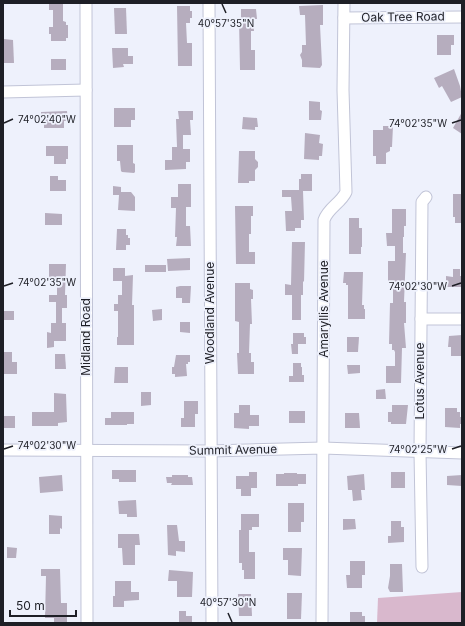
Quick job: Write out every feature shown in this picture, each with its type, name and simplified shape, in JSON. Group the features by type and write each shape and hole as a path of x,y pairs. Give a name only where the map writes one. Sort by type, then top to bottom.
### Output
{"street":[{"name":"Midland Road","path":"86,3 88,623"},
{"name":"Woodland Avenue","path":"209,3 212,623"},
{"name":"Amaryllis Avenue","path":"322,623 324,220 326,215 344,197 346,192 343,90 344,3"},
{"name":"Oak Tree Road","path":"344,18 462,16"},
{"path":"3,92 86,90"},
{"name":"Lotus Avenue","path":"422,567 420,452 422,202 426,197"},
{"path":"421,319 462,319"},
{"name":"Summit Avenue","path":"3,450 211,451 323,448 462,453"}],"shaded area":[{"path":"462,592 462,623 377,623 378,598"}],"building":[{"path":"49,3 63,3 63,21 66,22 66,25 68,25 68,38 66,38 66,41 51,41 49,27 53,27 53,10 49,10"},
{"path":"323,5 323,25 320,25 322,65 320,68 302,67 300,55 302,52 302,45 306,45 305,15 300,15 299,6"},
{"path":"177,6 190,6 190,11 192,11 190,23 186,23 187,43 192,43 192,66 178,66"},
{"path":"114,8 126,8 127,34 115,34"},
{"path":"241,9 256,9 257,19 253,19 254,31 251,31 251,50 255,50 255,70 240,70 239,19 241,19"},
{"path":"437,35 454,35 454,45 451,45 451,55 437,55"},
{"path":"4,39 13,40 14,63 3,63"},
{"path":"112,48 128,48 128,56 133,56 133,64 123,64 124,67 113,68"},
{"path":"51,59 66,59 66,70 51,70"},
{"path":"454,69 462,97 451,102 442,86 439,88 434,78"},
{"path":"309,101 320,102 320,110 322,111 321,120 309,120"},
{"path":"114,108 135,108 135,120 131,120 131,127 114,127"},
{"path":"67,111 68,121 64,121 64,128 44,128 44,122 41,122 41,112"},
{"path":"178,111 193,111 193,120 190,120 191,135 183,135 183,149 190,149 190,162 186,162 186,169 165,170 165,160 172,160 172,147 177,147 176,119 179,119"},
{"path":"462,112 462,134 453,128"},
{"path":"243,117 257,118 258,127 255,127 255,130 242,129"},
{"path":"383,126 393,126 392,147 390,147 390,151 386,153 386,164 376,164 376,156 373,156 373,130 383,130"},
{"path":"305,133 320,135 319,143 323,144 322,156 319,156 319,160 304,159"},
{"path":"117,145 133,145 133,163 135,164 134,173 121,171 120,161 117,161"},
{"path":"46,146 68,146 68,159 66,159 66,164 54,164 54,156 46,156"},
{"path":"239,151 255,151 255,159 258,162 258,167 255,170 255,181 249,181 249,183 238,183"},
{"path":"301,174 312,174 312,191 303,191 304,220 301,220 301,228 295,228 295,231 286,231 285,211 292,211 291,197 282,197 282,190 299,190 299,179 301,179"},
{"path":"50,176 58,176 58,180 66,180 66,191 50,191"},
{"path":"178,184 191,184 191,207 186,207 186,226 190,226 191,246 176,246 176,208 171,208 171,197 178,197"},
{"path":"113,186 121,187 121,192 131,192 135,197 135,211 118,210 119,195 113,195"},
{"path":"453,194 462,194 462,223 455,223 455,217 453,217"},
{"path":"235,206 253,206 253,216 251,216 251,234 249,234 249,252 255,252 255,264 236,264"},
{"path":"392,209 406,209 403,253 406,253 404,302 406,302 406,323 404,323 406,348 402,348 401,383 386,383 386,366 395,366 395,352 392,350 392,344 389,344 390,303 393,303 393,283 388,283 388,261 395,261 395,246 387,246 386,233 392,233"},
{"path":"45,213 62,214 62,225 45,225"},
{"path":"349,218 359,218 359,228 362,228 361,254 349,254"},
{"path":"117,229 126,229 126,235 130,238 130,245 126,245 126,250 116,250"},
{"path":"292,242 305,242 304,282 303,281 303,295 301,295 301,320 292,320 292,295 285,295 285,284 291,285"},
{"path":"190,258 190,270 168,271 167,259"},
{"path":"49,264 66,264 65,295 67,295 67,308 62,308 62,323 66,323 66,341 54,341 54,347 47,348 47,332 51,333 51,323 56,323 56,302 49,302 49,295 57,295 57,279 49,279"},
{"path":"145,265 166,265 166,272 145,272"},
{"path":"113,268 125,268 125,276 133,275 132,305 134,305 134,345 117,345 118,311 114,311 114,304 118,304 118,295 122,295 122,281 113,281"},
{"path":"453,269 460,269 460,276 462,276 462,287 446,287 446,276 453,277"},
{"path":"344,272 363,272 362,305 364,305 365,309 365,319 348,319 348,285 343,283"},
{"path":"235,283 250,283 250,289 253,290 253,299 251,299 252,324 250,324 249,353 251,353 251,362 254,362 254,374 238,374 237,353 239,353 239,322 235,321"},
{"path":"191,286 190,303 182,303 182,298 176,298 176,287"},
{"path":"162,309 162,320 153,321 152,310"},
{"path":"3,311 14,311 14,320 3,320"},
{"path":"180,322 190,322 190,333 180,332"},
{"path":"293,333 304,333 304,337 306,337 306,344 298,344 298,354 292,354 291,344 293,344"},
{"path":"462,335 462,356 451,356 451,347 448,347 449,336"},
{"path":"347,337 359,337 358,352 347,352"},
{"path":"3,352 12,352 12,362 17,362 17,374 3,374"},
{"path":"55,354 65,354 66,369 55,369"},
{"path":"176,355 190,355 190,362 186,364 187,376 175,377 175,374 172,374 172,367 174,367"},
{"path":"293,363 301,363 304,382 289,382 289,376 293,376"},
{"path":"347,365 360,365 360,373 348,374"},
{"path":"115,367 128,367 128,383 114,383"},
{"path":"385,389 386,399 376,399 376,390"},
{"path":"141,392 151,392 151,405 141,406"},
{"path":"54,393 66,394 67,422 58,423 58,426 32,426 32,412 54,412"},
{"path":"184,401 198,401 198,414 195,414 195,427 181,427 181,418 184,418"},
{"path":"239,405 250,405 250,415 259,415 259,426 249,426 249,429 234,428 234,413 239,413"},
{"path":"392,405 408,405 406,424 391,424 391,422 388,422 388,412 392,412"},
{"path":"445,408 457,408 457,412 460,412 462,424 460,424 460,428 445,427"},
{"path":"289,411 305,411 305,423 289,423"},
{"path":"111,412 134,412 134,424 105,425 105,418 111,418"},
{"path":"345,413 359,413 360,428 345,428"},
{"path":"3,416 15,416 15,428 3,428"},
{"path":"112,470 136,470 136,482 119,482 119,479 112,479"},
{"path":"249,472 257,472 257,488 251,488 251,496 241,496 241,489 236,489 236,476 249,476"},
{"path":"391,472 405,472 405,488 391,488"},
{"path":"276,474 306,474 306,484 298,484 298,486 276,486"},
{"path":"364,474 365,490 361,490 362,500 353,501 352,490 348,490 347,476"},
{"path":"62,475 63,491 40,493 39,477"},
{"path":"172,475 188,475 188,477 192,477 193,485 171,485 172,483 167,483 166,477 172,477"},
{"path":"462,475 462,486 447,485 447,476"},
{"path":"136,500 137,517 127,517 127,514 119,514 118,501"},
{"path":"288,503 304,503 304,522 301,522 301,532 288,532"},
{"path":"241,514 259,514 259,527 252,527 252,530 249,530 249,552 255,552 255,579 244,579 242,563 239,563 239,530 241,530"},
{"path":"49,515 62,516 62,529 60,528 60,534 49,534"},
{"path":"343,519 355,519 356,529 343,530"},
{"path":"391,521 401,521 401,527 404,527 404,542 388,543 388,536 391,536"},
{"path":"167,525 177,525 179,541 185,541 185,552 176,551 176,556 168,555"},
{"path":"118,534 139,534 140,545 135,545 135,565 123,565 122,548 118,548"},
{"path":"7,547 17,548 16,558 7,558"},
{"path":"283,548 302,548 301,576 288,575 288,560 283,560"},
{"path":"350,561 365,561 365,575 362,575 362,588 347,588 346,575 350,575"},
{"path":"390,564 402,564 403,592 390,592 388,588"},
{"path":"41,569 60,569 61,603 67,603 67,623 54,623 54,618 45,618 46,576 41,576"},
{"path":"169,570 193,572 192,597 177,597 177,581 168,581"},
{"path":"115,581 131,581 131,592 139,592 139,600 124,601 124,607 113,607"},
{"path":"287,593 302,593 301,619 287,619"},
{"path":"238,594 251,594 252,616 239,616"},
{"path":"179,611 186,611 186,616 192,616 192,623 179,623"},
{"path":"350,612 362,612 362,616 365,616 365,623 350,623"}]}
